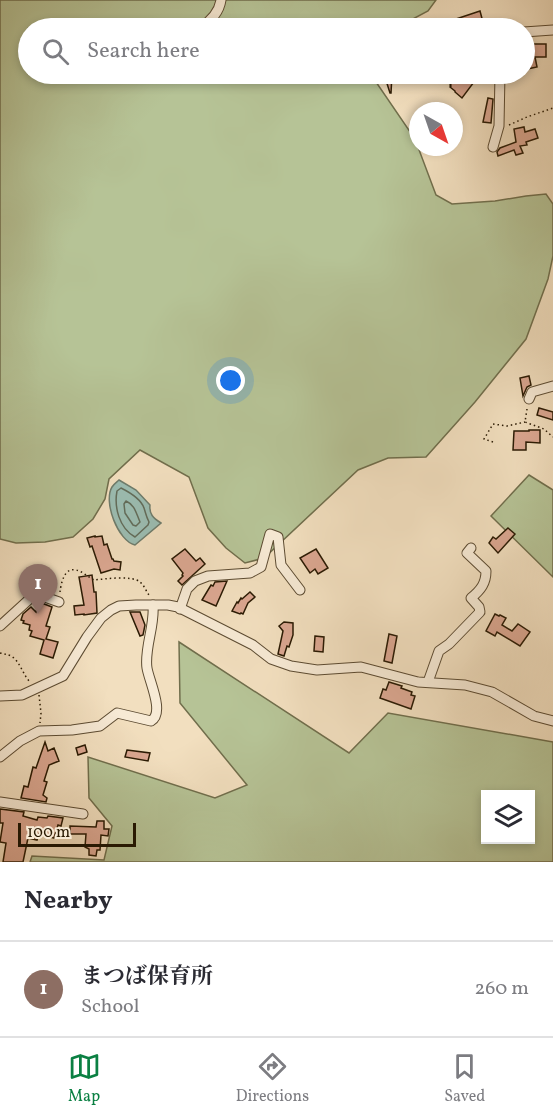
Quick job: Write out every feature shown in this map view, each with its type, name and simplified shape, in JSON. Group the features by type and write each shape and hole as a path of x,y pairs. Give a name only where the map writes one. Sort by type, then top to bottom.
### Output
{"street":[{"path":"213,18 221,0"},
{"path":"535,31 553,30"},
{"path":"493,147 499,126 499,84"},
{"path":"529,399 531,392 553,386"},
{"path":"180,609 187,589 195,581 208,576 250,573 261,567 270,534 278,537 281,565 300,590"},
{"path":"428,682 440,651 480,612 471,598 478,593 486,580 486,571 467,553 471,548"},
{"path":"0,626 35,594 59,602"},
{"path":"0,757 20,741 39,731 100,726 117,713 151,721 155,719 157,713 147,667 154,605"},
{"path":"0,696 22,695 63,676 87,637 101,618 111,610 119,606 168,605 253,645 271,658 291,666 317,670 361,667 418,682 465,685 492,692 534,716 553,721"},
{"path":"0,802 83,814"}],"path":[{"path":"499,126 509,126 553,108"},
{"path":"525,422 529,399"},
{"path":"493,442 484,439 493,424 507,426 525,422 544,429 553,437"},
{"path":"59,602 65,574 70,570 76,570 94,580 120,578 140,582 154,605"}],"green space":[{"path":"0,0 436,0 428,11 415,18 18,18 18,84 377,84 409,130 409,156 421,156 436,195 452,204 546,194 553,204 553,256 548,279 526,339 475,402 426,457 388,458 358,470 264,558 245,563 226,548 208,528 189,477 140,450 109,479 105,499 93,519 73,537 45,542 16,543 0,539"},
{"path":"529,475 553,490 553,577 491,516"},
{"path":"179,642 349,753 388,713 553,742 553,862 30,862 32,856 104,860 112,826 89,798 88,757 215,798 247,785 180,703"}],"water":[{"path":"119,480 136,490 150,505 152,516 161,523 135,545 129,542 118,529 111,511 110,494 112,487"}],"building":[{"path":"480,11 482,18 459,18"},
{"path":"535,44 546,44 546,57 535,57"},
{"path":"387,84 391,84 390,93"},
{"path":"451,84 472,84 462,98"},
{"path":"488,98 493,99 491,123 483,122"},
{"path":"524,127 525,132 535,129 538,138 526,142 527,145 520,146 523,153 516,155 514,150 498,156 497,152 500,148 516,142 514,129"},
{"path":"529,376 531,385 527,387 523,396 520,378"},
{"path":"539,408 553,412 553,420 537,415"},
{"path":"540,430 540,443 526,442 526,450 513,450 514,431"},
{"path":"508,528 515,534 498,553 489,543 493,537 496,539"},
{"path":"102,536 112,559 121,562 120,570 114,569 101,573 87,538"},
{"path":"185,549 196,561 200,558 205,564 182,585 178,581 183,573 172,559"},
{"path":"316,549 328,568 318,574 315,569 310,573 300,558"},
{"path":"92,575 97,613 75,615 74,606 84,605 79,577"},
{"path":"227,581 216,606 202,600 211,585 213,586 215,582"},
{"path":"250,592 255,597 248,603 243,614 232,611 237,602"},
{"path":"39,602 52,607 46,626 50,627 46,639 58,642 53,658 40,654 44,640 30,636 32,631 29,630 30,625 21,620 23,614 31,607 36,612"},
{"path":"130,612 140,612 145,625 143,635 140,636"},
{"path":"495,614 506,618 502,625 512,631 518,624 530,632 520,646 497,632 495,636 486,631"},
{"path":"284,622 293,623 293,635 284,656 278,654 283,631 279,626"},
{"path":"389,634 397,636 392,663 384,661"},
{"path":"315,636 324,637 323,652 314,651"},
{"path":"389,682 412,692 411,695 415,696 411,709 380,698"},
{"path":"45,742 48,751 54,748 59,761 49,765 44,781 47,782 43,795 47,798 46,802 21,798 24,786 28,787 33,767 36,768"},
{"path":"85,745 87,752 78,755 76,748"},
{"path":"127,750 150,753 148,761 125,757"},
{"path":"0,809 24,812 23,816 37,820 38,817 47,818 48,816 63,818 54,838 39,834 37,840 28,838 23,862 3,862 6,843 0,842 3,823 0,823"},
{"path":"97,821 104,821 104,829 109,829 108,836 101,835 100,850 97,850 96,856 89,855 89,849 85,847 86,834 70,834 70,826 96,827"}],"place":[{"name":"まつば保育所","path":"38,614"}]}
